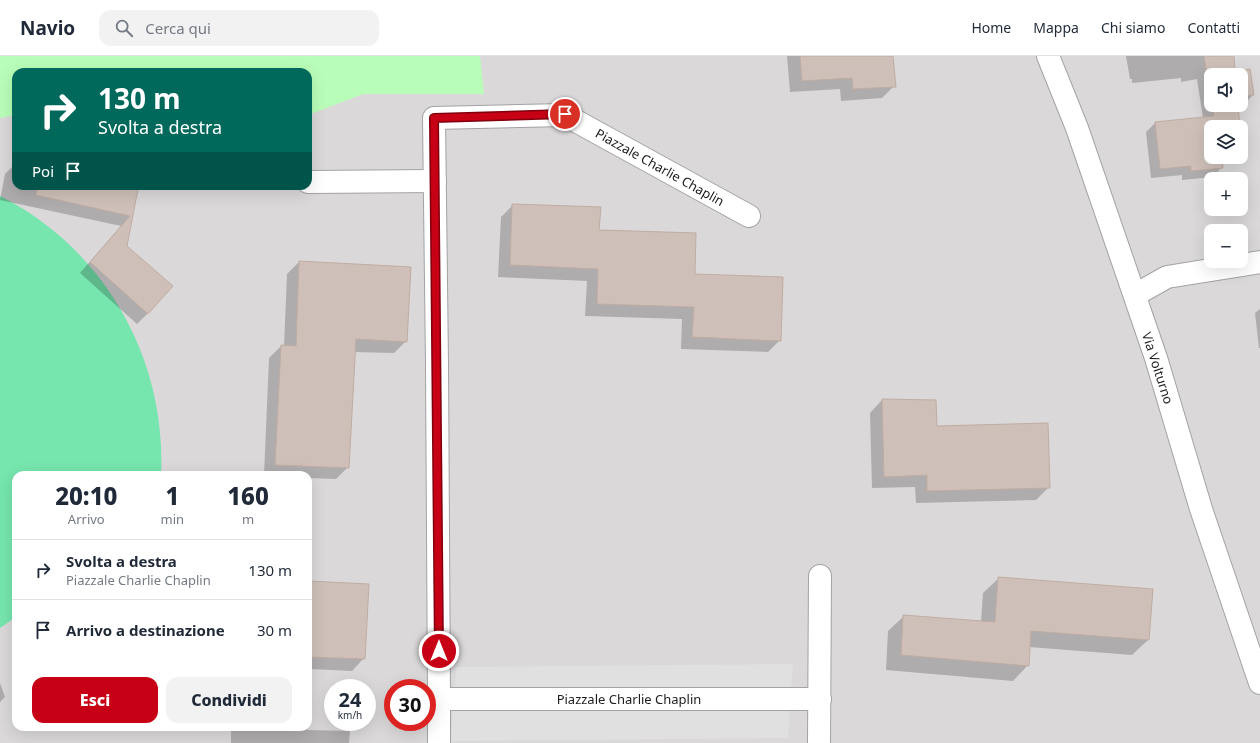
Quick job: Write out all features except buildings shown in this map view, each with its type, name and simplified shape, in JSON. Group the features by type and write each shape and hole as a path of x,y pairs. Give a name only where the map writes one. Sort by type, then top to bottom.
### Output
{"street":[{"name":"Via Volturno","path":"1048,56 1077,128 1135,295 1160,370 1208,528 1260,683"},
{"name":"Piazzale Charlie Chaplin","path":"439,743 434,118 565,114 749,216"},
{"path":"312,182 435,181"},
{"path":"1135,295 1167,277 1260,262"},
{"path":"819,743 820,576"},
{"name":"Piazzale Charlie Chaplin","path":"439,699 820,699"}],"shaded area":[{"path":"0,56 1260,56 1260,743 0,743"},
{"path":"793,664 788,738 451,741 456,667"}],"green space":[{"path":"0,56 480,56 484,94 363,94 312,113 312,68 12,68 12,116 0,118"},
{"path":"0,196 37,218 70,245 98,277 122,312 140,349 153,390 160,432 161,471 12,471 12,620 0,628"}],"route":[{"path":"439,651 438,364 434,118 565,114"}]}
